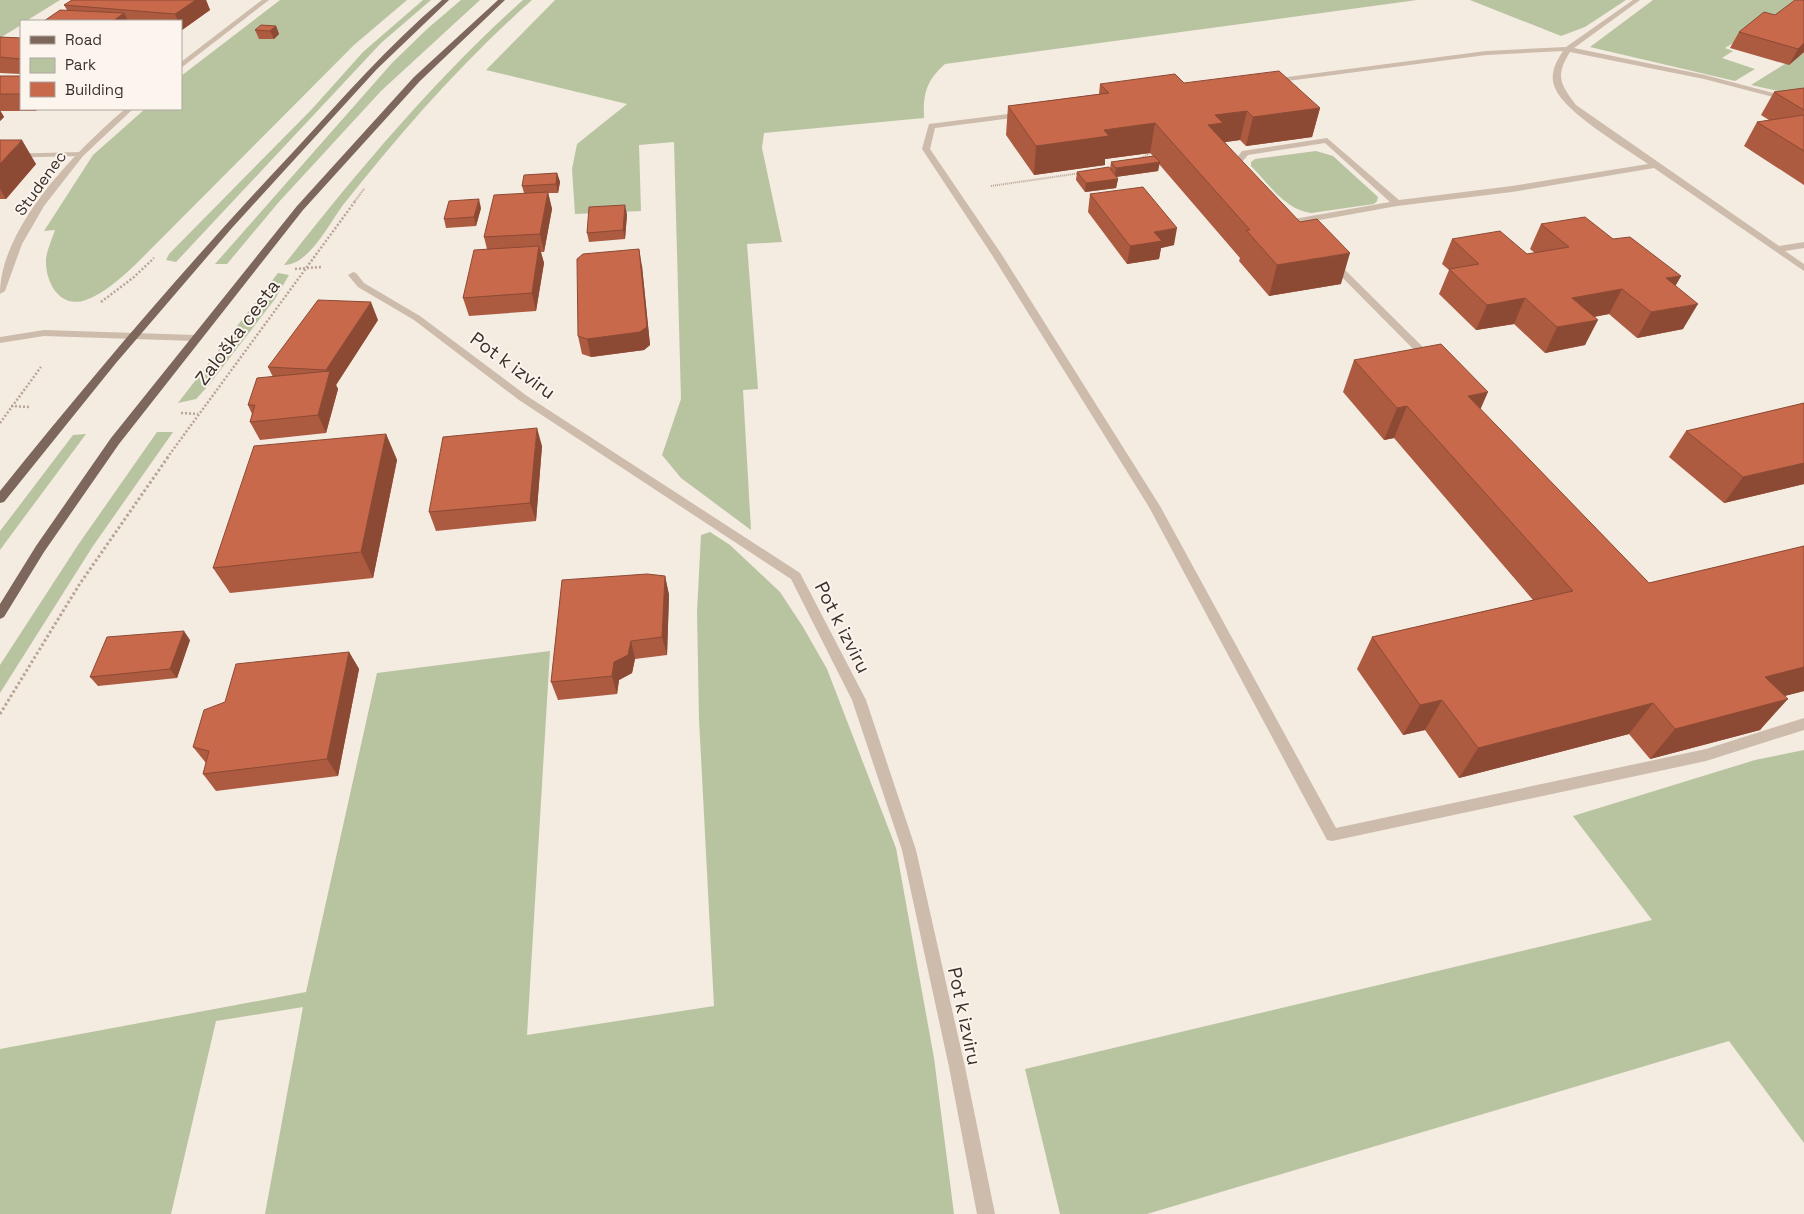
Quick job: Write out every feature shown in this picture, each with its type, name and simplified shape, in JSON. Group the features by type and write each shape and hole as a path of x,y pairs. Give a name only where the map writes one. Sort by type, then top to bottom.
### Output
{"main road":[{"path":"0,499 133,335 240,213 384,56 446,0"},
{"name":"Zaloška cesta","path":"0,614 40,549 115,441 300,208 416,78 502,0"}],"street":[{"path":"182,65 266,0"},
{"path":"1638,0 1568,49 1557,68 1558,87 1573,107 1804,268"},
{"path":"1267,82 1486,53 1568,49 1705,77 1804,103"},
{"name":"Studenec","path":"0,291 17,246 38,206 80,154 128,110"},
{"path":"1030,113 932,126 926,150 997,255 1154,506 1332,835 1706,755 1804,724"},
{"path":"1250,176 1238,163 1245,153 1327,140 1398,203"},
{"path":"0,156 80,154"},
{"path":"1280,209 1295,226 1398,203 1512,189 1654,165"},
{"path":"1777,249 1804,245"},
{"path":"1326,257 1436,367"},
{"name":"Pot k izviru","path":"353,275 361,285 417,318 524,398 796,576 860,700 909,850 957,1067 986,1214"},
{"path":"0,340 44,334 195,338"}],"path":[{"path":"1134,163 1150,153"},
{"path":"955,192 1084,172"},
{"name":"Zaloška cesta","path":"0,714 79,585 139,496 369,183"},
{"path":"305,269 326,267"},
{"path":"0,423 44,364"}],"green space":[{"path":"0,0 60,0 28,20 20,20 20,26 0,38"},
{"path":"280,0 407,0 354,45 136,264 100,293 86,300 69,301 56,292 48,277 46,259 55,230 44,231 93,155 144,110 182,110 182,75"},
{"path":"423,0 431,0 381,43 176,262 166,260 169,254 312,109 363,52"},
{"path":"461,0 480,0 381,91 278,203 227,264 215,264 392,63 427,29"},
{"path":"523,0 532,0 481,48 410,124 343,205 310,251 293,263 284,265 398,127 490,30"},
{"path":"555,0 1417,0 945,64 934,76 927,88 924,102 924,118 764,133 762,148 782,242 747,244 758,389 743,390 751,530 681,478 662,455 681,399 674,142 639,145 641,211 575,214 572,169 577,144 627,104 486,70"},
{"path":"1470,0 1626,0 1585,27 1561,36"},
{"path":"1653,0 1804,0 1725,48 1733,51 1722,58 1755,69 1735,81 1590,47"},
{"path":"1804,52 1804,97 1751,85"},
{"path":"1316,151 1333,156 1378,197 1377,201 1374,204 1311,213 1302,211 1285,202 1251,166 1251,162 1255,159"},
{"path":"278,273 289,275 275,299 196,399 178,403"},
{"path":"157,432 173,432 93,546 0,693 0,665 78,545"},
{"path":"86,434 0,550 0,531 73,435"},
{"path":"710,532 730,545 780,592 803,627 827,669 896,848 934,1058 954,1214 265,1214 303,1007 216,1021 171,1214 0,1214 0,1049 306,992 377,673 550,651 527,1035 714,1006 699,719 697,612 701,535"},
{"path":"1804,750 1804,1143 1729,1041 1147,1214 1060,1214 1025,1069 1652,920 1573,816 1755,760"}],"building":[{"path":"72,0 196,0 175,14 64,5"},
{"path":"1795,0 1804,0 1804,43 1798,49 1739,32 1764,12 1775,15"},
{"path":"60,10 124,13 114,20 45,20"},
{"path":"261,25 276,26 270,31 255,30"},
{"path":"0,37 20,38 20,59 0,57"},
{"path":"1279,71 1320,108 1253,117 1247,111 1215,115 1223,123 1208,125 1300,222 1317,219 1350,253 1277,265 1246,230 1250,230 1155,123 1104,130 1109,136 1036,146 1008,106 1109,93 1100,84 1175,74 1184,83"},
{"path":"0,76 20,76 20,94 0,94"},
{"path":"1804,88 1804,110 1774,92"},
{"path":"1804,115 1804,151 1757,122"},
{"path":"0,140 22,140 0,164"},
{"path":"1154,156 1160,162 1116,168 1111,162"},
{"path":"1109,167 1118,179 1086,183 1077,172"},
{"path":"557,173 556,184 522,186 524,175"},
{"path":"1143,187 1177,228 1154,232 1162,241 1130,246 1090,194"},
{"path":"548,192 540,234 484,237 494,195"},
{"path":"479,199 474,217 444,219 449,201"},
{"path":"625,205 623,230 587,233 589,207"},
{"path":"1585,217 1613,239 1630,237 1681,276 1666,278 1698,304 1651,312 1622,289 1572,298 1598,320 1557,327 1525,298 1487,305 1449,269 1479,264 1452,239 1500,231 1527,254 1569,247 1541,224"},
{"path":"539,246 532,293 463,298 474,250"},
{"path":"639,249 647,327 640,332 587,339 578,336 577,259 583,254"},
{"path":"318,300 371,302 326,370 268,367"},
{"path":"1441,344 1488,392 1468,396 1649,583 1804,546 1804,667 1765,677 1788,699 1675,729 1653,703 1478,748 1442,700 1420,705 1372,637 1573,591 1407,406 1397,408 1354,360"},
{"path":"330,371 318,415 250,422 255,405 248,405 257,378"},
{"path":"1804,403 1804,463 1743,477 1686,431"},
{"path":"537,428 530,503 429,512 443,437"},
{"path":"386,434 361,552 213,568 254,446"},
{"path":"647,574 665,576 662,637 631,641 628,655 614,662 612,676 551,682 562,580"},
{"path":"184,631 170,669 90,677 107,637"},
{"path":"349,652 327,759 203,774 209,751 193,747 204,710 225,702 236,664"}]}
